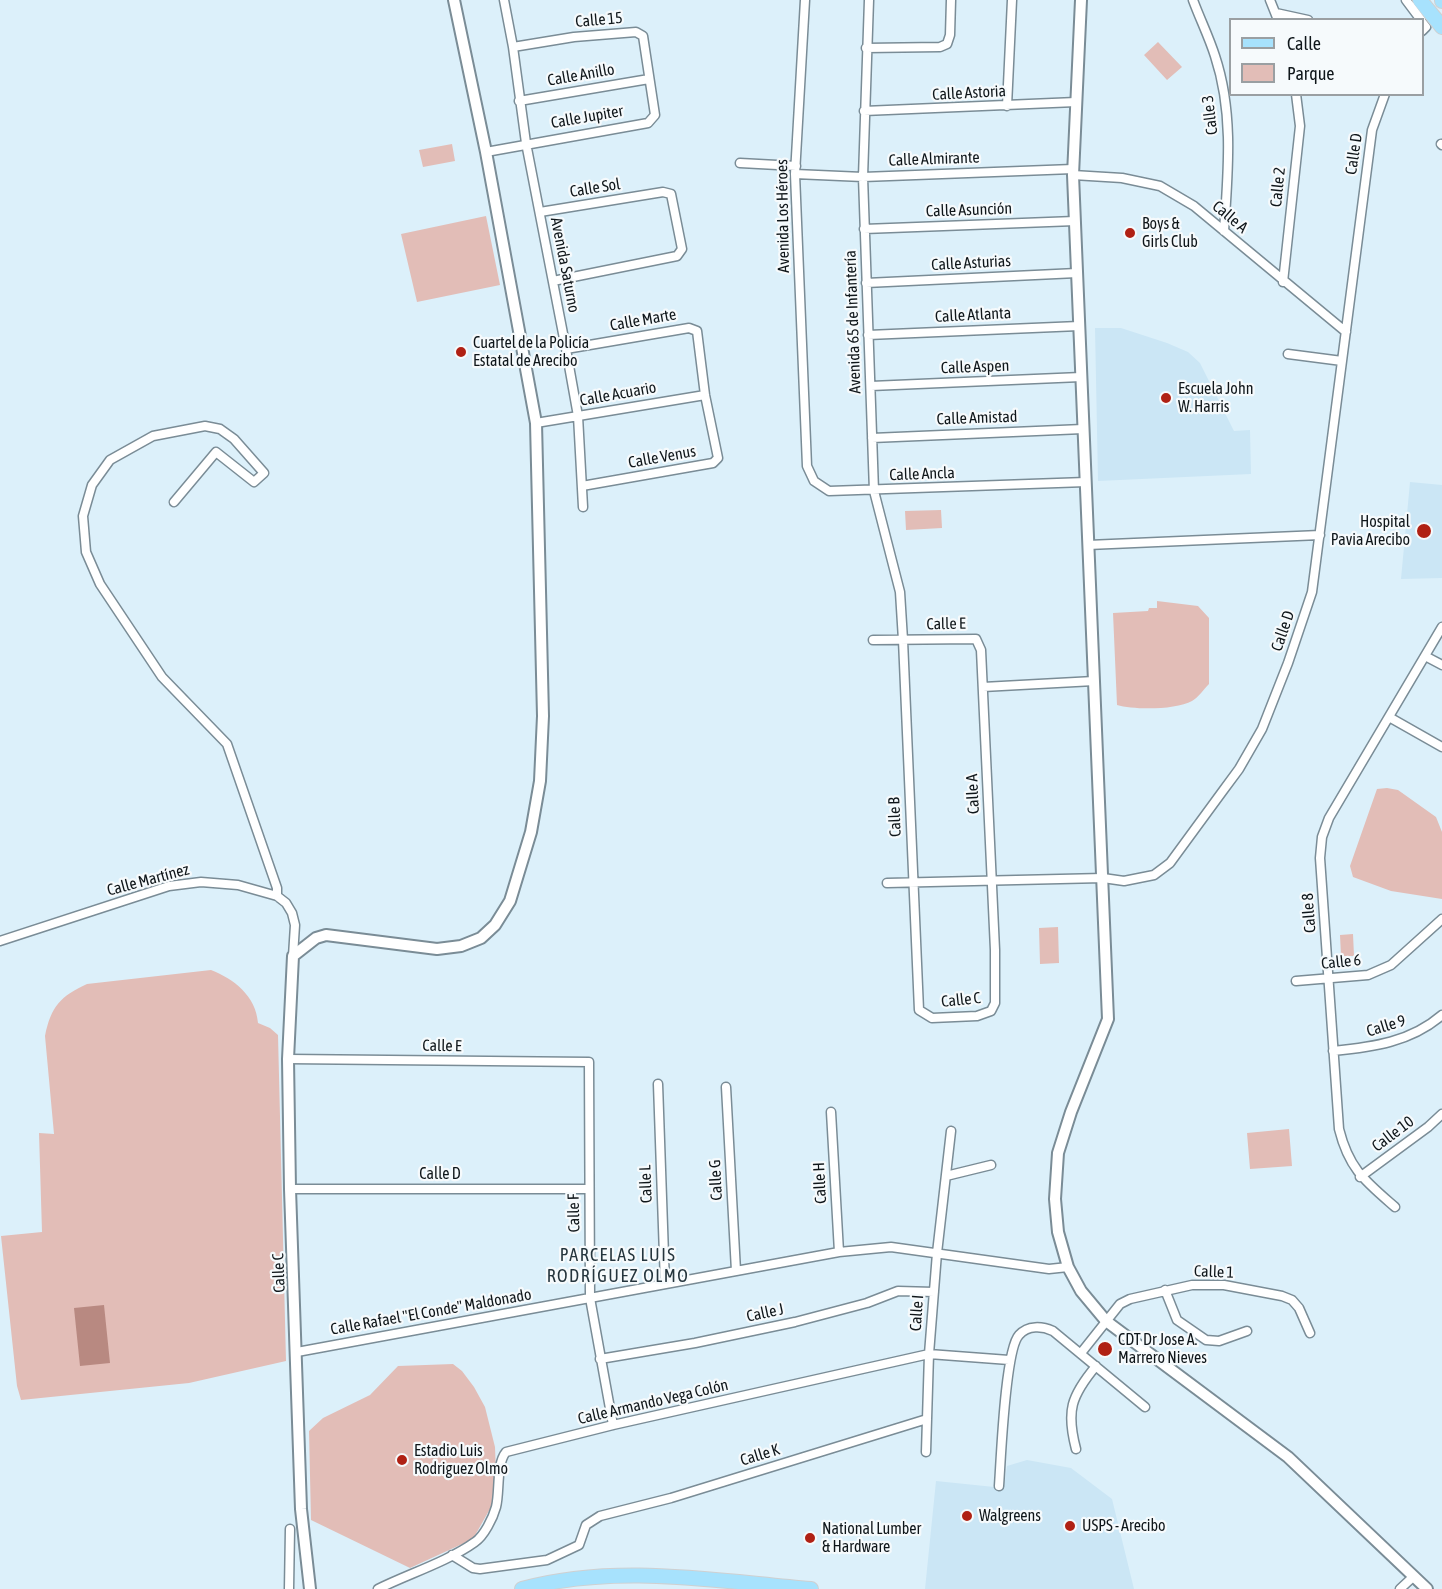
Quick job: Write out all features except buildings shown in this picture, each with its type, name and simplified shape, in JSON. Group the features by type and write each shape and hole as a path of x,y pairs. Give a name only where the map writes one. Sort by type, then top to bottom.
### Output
{"main road":[{"path":"1420,0 1433,20"},
{"path":"522,1589 566,1579 611,1575 811,1589"}],"street":[{"path":"293,956 316,938 326,935 437,949 461,946 481,938 495,925 510,902 531,832 540,770 543,716 536,423 486,152 454,0"},
{"name":"Avenida Saturno","path":"504,0 526,143 578,416 583,507"},
{"name":"Avenida Los Héroes","path":"805,0 796,170 805,431"},
{"name":"Avenida 65 de Infantería","path":"869,0 862,177 874,491 900,592 903,640"},
{"path":"866,48 940,47 947,44 950,35 951,0"},
{"path":"1007,106 1012,0"},
{"path":"1081,0 1073,172 1108,1019 1071,1112 1058,1153 1055,1198 1058,1232 1068,1267 1081,1292 1106,1321 1288,1457 1426,1589"},
{"name":"Calle 3","path":"1193,0 1215,57 1225,100 1229,151 1224,231"},
{"path":"1270,0 1277,16 1292,18"},
{"path":"1406,0 1433,20"},
{"name":"Calle 15","path":"513,47 574,37 636,32 643,36 649,79"},
{"name":"Calle Jupiter","path":"486,152 526,143 648,123 655,115 649,79"},
{"name":"Calle Anillo","path":"519,101 649,79"},
{"name":"Calle 2","path":"1283,282 1300,126 1296,96"},
{"name":"Calle D","path":"887,883 1103,878 1124,881 1154,875 1170,863 1239,769 1262,729 1301,628 1312,592 1372,130 1384,96"},
{"name":"Calle Astoria","path":"864,111 1076,102"},
{"name":"Calle Almirante","path":"740,163 862,177 1073,172"},
{"name":"Calle A","path":"1073,172 1122,178 1160,186 1194,206 1346,332"},
{"name":"Calle Sol","path":"540,212 654,193 671,194 682,249 677,256 553,281"},
{"name":"Calle Asunción","path":"864,229 1075,221"},
{"name":"Calle Asturias","path":"866,283 1077,273"},
{"name":"Calle Atlanta","path":"868,335 1079,326"},
{"name":"Calle Marte","path":"566,349 689,327 697,332 705,395"},
{"path":"1288,354 1342,361"},
{"name":"Calle Aspen","path":"871,386 1081,377"},
{"name":"Calle Acuario","path":"536,423 705,395"},
{"name":"Calle Venus","path":"582,486 713,463 718,458 705,395"},
{"path":"174,502 216,452 254,483 264,473 234,439 220,429 205,426 153,436 110,460 92,485 83,516 86,552 100,584 162,677 227,744 277,888 277,896 286,903 292,913 295,925 293,956"},
{"name":"Calle Amistad","path":"872,438 1083,429"},
{"name":"Calle Ancla","path":"805,431 807,466 814,481 829,491 1086,482"},
{"path":"1088,545 1320,535"},
{"name":"Calle 8","path":"1395,1207 1360,1177 1344,1150 1339,1130 1320,858 1322,837 1329,818 1442,627"},
{"name":"Calle E","path":"903,640 976,639 981,650 983,687"},
{"path":"873,640 903,640"},
{"name":"Calle B","path":"903,640 917,992"},
{"path":"1425,656 1442,665"},
{"path":"983,687 1094,681"},
{"name":"Calle A","path":"983,687 992,880 995,1003 991,1011"},
{"path":"1389,717 1442,747"},
{"name":"Calle Martínez","path":"0,941 169,886 201,882 238,885 277,896"},
{"name":"Calle 6","path":"1296,981 1368,975 1391,965 1442,919"},
{"name":"Calle C","path":"293,956 288,1059 290,1189 301,1509 310,1589"},
{"name":"Calle C","path":"917,992 919,1010 932,1018 977,1016 991,1011"},
{"name":"Calle 9","path":"1334,1051 1376,1047 1411,1035 1442,1015"},
{"name":"Calle E","path":"288,1059 589,1062 589,1069"},
{"name":"Calle F","path":"589,1069 590,1298 613,1425"},
{"name":"Calle L","path":"658,1084 665,1284"},
{"name":"Calle G","path":"726,1087 735,1271"},
{"name":"Calle H","path":"831,1112 839,1252"},
{"name":"Calle 10","path":"1360,1177 1442,1114"},
{"name":"Calle I","path":"926,1452 929,1354 937,1253 951,1131"},
{"path":"946,1176 991,1166"},
{"name":"Calle D","path":"290,1189 589,1189"},
{"name":"Calle Rafael \"El Conde\" Maldonado","path":"297,1352 839,1252 891,1247 1049,1269 1068,1267"},
{"name":"Calle 1","path":"1081,1353 1120,1304 1130,1299 1192,1285 1224,1285 1292,1300 1299,1308 1310,1333"},
{"path":"1165,1290 1177,1320 1206,1340 1219,1341 1247,1331"},
{"name":"Calle J","path":"600,1359 695,1343 795,1322 867,1303 898,1291 934,1292"},
{"path":"999,1485 1009,1360 1018,1335 1026,1329 1045,1327 1053,1331 1145,1407"},
{"name":"Calle Armando Vega Colón","path":"378,1589 452,1555 482,1536 497,1507 502,1461 506,1452 613,1425 929,1354 1009,1360"},
{"path":"1076,1449 1071,1429 1074,1398 1096,1366"},
{"name":"Calle K","path":"452,1555 473,1568 480,1569 547,1560 579,1545 586,1525 600,1516 671,1498 927,1419"},
{"path":"289,1589 290,1529"},
{"path":"1400,1589 1414,1576"}],"shaded area":[{"path":"1095,328 1121,328 1167,343 1188,352 1200,363 1234,431 1250,430 1251,474 1098,481"},
{"name":"Hospital Pavia Arecibo","path":"1410,482 1442,485 1442,578 1401,579"},
{"path":"104,1305 110,1363 80,1366 74,1308"},
{"path":"1027,1460 1071,1468 1112,1499 1134,1589 925,1589 936,1481 1004,1488 1007,1466"}],"green space":[{"path":"1158,42 1182,67 1167,80 1144,55"},
{"path":"452,144 455,161 423,167 419,150"},
{"path":"486,216 500,285 417,302 401,234"},
{"path":"941,510 942,528 906,530 905,511"},
{"path":"1157,601 1198,606 1209,618 1209,684 1199,696 1185,704 1166,708 1117,705 1113,613 1148,611 1149,608 1157,608"},
{"path":"1377,789 1398,790 1436,817 1442,832 1442,899 1391,891 1353,877 1350,866"},
{"path":"1058,927 1059,963 1040,964 1039,928"},
{"path":"1353,934 1354,956 1341,956 1340,935"},
{"path":"211,970 228,978 242,990 253,1005 258,1023 270,1028 278,1035 286,1361 189,1383 21,1400 17,1386 1,1236 42,1232 39,1133 54,1134 45,1036 50,1017 58,1003 87,984"},
{"path":"1289,1129 1292,1166 1250,1169 1247,1133"},
{"name":"Estadio Luis Rodriguez Olmo","path":"453,1364 462,1371 474,1387 485,1407 495,1447 495,1500 473,1539 410,1568 311,1520 309,1431 323,1418 370,1395 398,1366"}],"place":[{"name":"Boys & Girls Club","path":"1130,233"},
{"name":"Cuartel de la Policía Estatal de Arecibo","path":"461,352"},
{"name":"Escuela John W. Harris","path":"1166,398"},
{"name":"Hospital Pavia Arecibo","path":"1424,531"},
{"name":"CDT Dr Jose A. Marrero Nieves","path":"1105,1349"},
{"name":"Estadio Luis Rodriguez Olmo","path":"402,1460"},
{"name":"Walgreens","path":"967,1516"},
{"name":"USPS - Arecibo","path":"1070,1526"},
{"name":"National Lumber & Hardware","path":"810,1538"}],"district":[{"name":"PARCELAS LUIS RODRÍGUEZ OLMO","path":"618,1265"}]}
